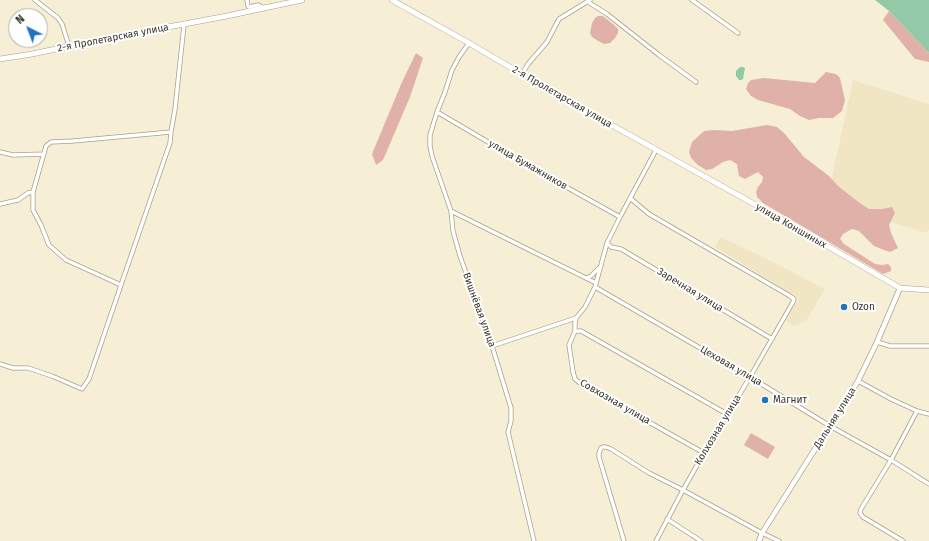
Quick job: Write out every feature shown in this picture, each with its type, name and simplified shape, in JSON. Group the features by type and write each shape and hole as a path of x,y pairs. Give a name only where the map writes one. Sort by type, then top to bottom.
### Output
{"main road":[{"name":"2-я Пролетарская улица","path":"0,59 184,25 302,0"},
{"name":"2-я Пролетарская улица","path":"392,0 656,150"},
{"name":"улица Коншиных","path":"656,150 900,288 929,290"}],"street":[{"path":"35,0 58,18 62,24 69,46"},
{"path":"247,0 248,6 250,7 258,5 264,8"},
{"path":"692,0 738,33"},
{"path":"522,74 547,42 558,20 589,1 658,55 696,82"},
{"path":"0,364 13,368 28,368 52,376 82,389 89,379 170,143 184,25"},
{"name":"Вишнёвая улица","path":"469,43 452,70 445,92 436,112 430,135 430,146 451,211 460,256 492,346 511,408 511,421 508,432 534,541"},
{"name":"улица Бумажников","path":"436,112 620,217"},
{"path":"121,285 66,260 49,245 41,225 32,210 34,192 46,146 51,142 171,132"},
{"path":"492,346 576,318 587,303 596,285 607,243 656,150"},
{"path":"0,152 13,155 44,154"},
{"path":"0,204 18,200 28,193 34,192"},
{"name":"Колхозная улица","path":"630,198 649,214 794,299 750,377 704,452 656,541"},
{"name":"Цеховая улица","path":"451,211 586,278 830,426 891,460 929,484"},
{"name":"Заречная улица","path":"607,243 611,247 621,249 772,339"},
{"path":"586,278 591,276 601,266"},
{"name":"Дальняя улица","path":"759,541 762,533 858,381 877,342 900,288"},
{"name":"Совхозная улица","path":"576,318 575,331 569,345 573,372 576,379 581,384 704,452"},
{"path":"575,331 581,331 728,414"},
{"path":"877,342 890,346 929,346"},
{"path":"858,381 891,399 917,411 929,414"},
{"path":"903,541 863,517 860,513 860,509 891,460 917,411"},
{"path":"624,541 599,457 601,448 606,447 611,449 649,473 779,541"},
{"path":"667,519 701,541"}],"shaded area":[{"path":"875,0 929,0 929,53 889,11"},
{"path":"889,11 929,53 929,62 915,59 883,20"},
{"path":"598,16 603,16 618,29 618,33 610,43 604,44 598,41 592,37 590,33 592,23"},
{"path":"416,53 423,58 410,97 383,160 376,165 372,154 402,82"},
{"path":"740,67 745,68 743,79 739,80 736,76 736,71"},
{"path":"826,72 836,74 840,78 845,100 842,111 833,118 809,120 790,109 758,100 751,96 746,89 751,80 764,78 815,83"},
{"path":"853,80 929,104 929,230 925,233 827,200"},
{"path":"767,125 777,127 804,157 829,176 838,186 861,204 869,209 892,207 895,213 889,225 898,248 890,252 874,246 859,231 852,229 843,234 840,239 844,244 875,264 888,264 891,267 891,271 883,274 763,203 757,197 756,192 762,182 763,177 758,172 745,179 739,176 737,164 730,160 723,162 712,169 706,170 691,158 689,152 692,142 704,131 732,131"},
{"path":"721,237 825,289 806,321 794,326 786,320 799,298 715,247"},
{"path":"751,433 775,447 768,459 744,445"}],"place":[{"name":"Ozon","path":"844,307"},
{"name":"Магнит","path":"765,400"}]}
